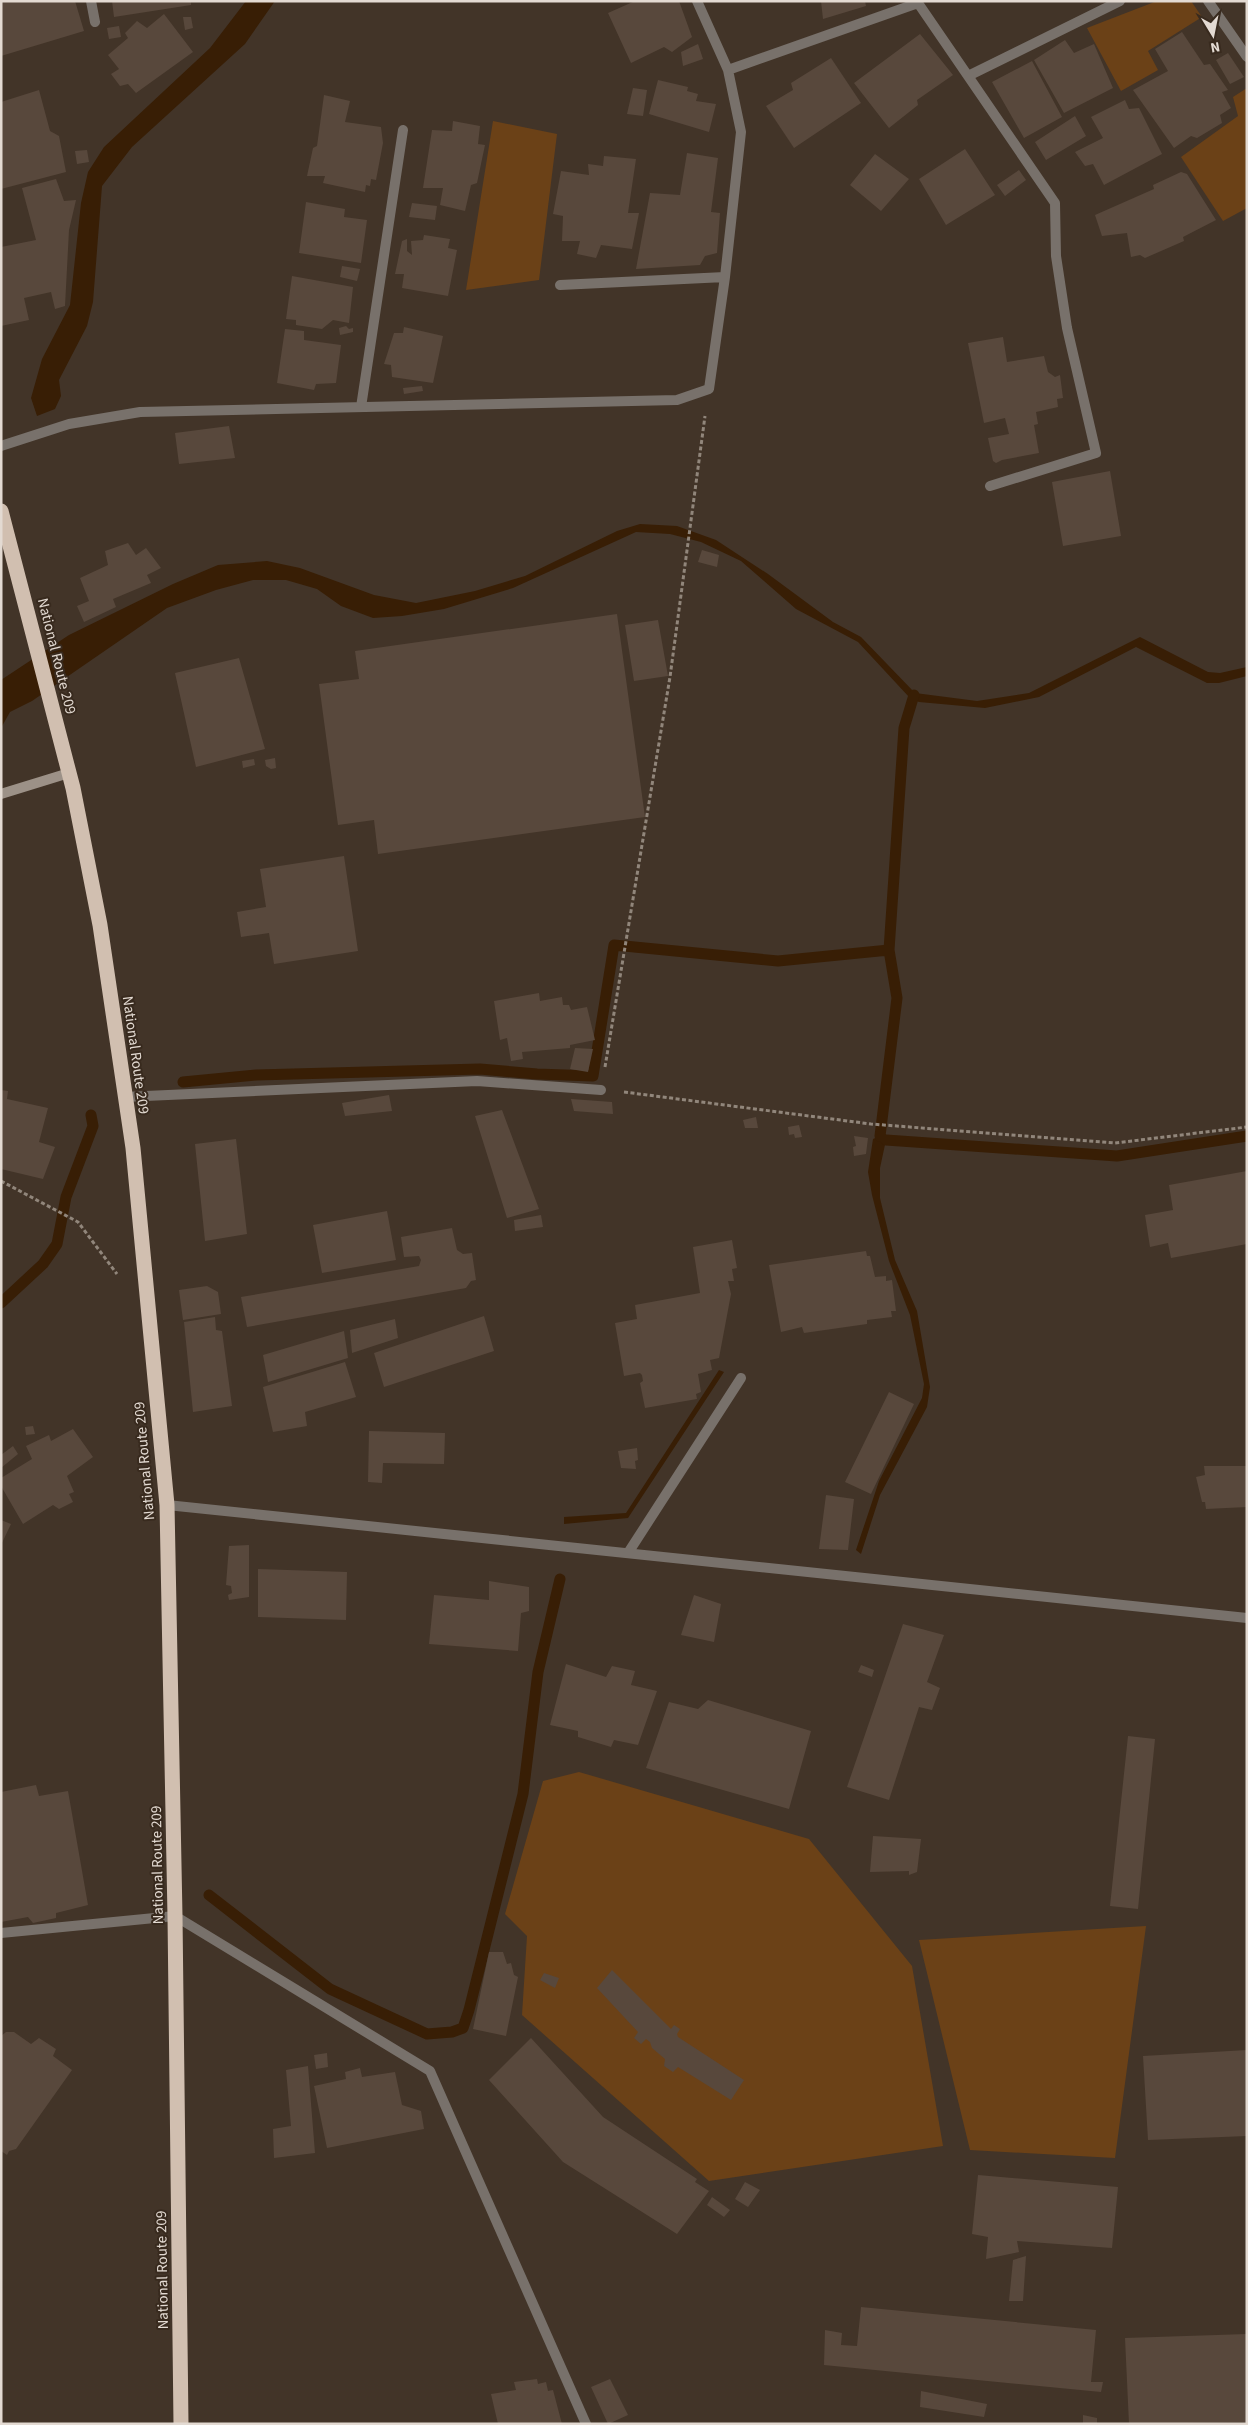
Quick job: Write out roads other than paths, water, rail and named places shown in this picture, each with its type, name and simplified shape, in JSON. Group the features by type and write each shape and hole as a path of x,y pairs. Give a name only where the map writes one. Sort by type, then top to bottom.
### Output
{"highway":[{"name":"National Route 209","path":"1,511 69,773 100,925 132,1148 167,1504 175,1916 181,2424"}],"street":[{"path":"91,1 95,22"},
{"path":"1,446 69,424 140,412 677,400 708,388 725,277 741,132 728,70 697,1"},
{"path":"968,76 1120,1"},
{"path":"1208,1 1247,57"},
{"path":"728,70 918,3 1055,203 1056,256 1066,319 1096,453 990,486"},
{"path":"361,407 403,130"},
{"path":"560,285 725,277"},
{"path":"1,794 69,773"},
{"path":"124,1097 476,1081 601,1090"},
{"path":"628,1553 741,1378"},
{"path":"167,1504 1247,1618"},
{"path":"1,1933 175,1916 430,2071 586,2424"}],"waterway":[{"path":"889,950 904,728 914,695"},
{"path":"183,1082 256,1075 480,1069 593,1076 614,945 778,961 889,950 897,998 880,1136"},
{"path":"1,1303 43,1264 57,1244 66,1197 93,1126 91,1115"},
{"path":"886,1140 1117,1156 1247,1136"},
{"path":"209,1895 330,1989 427,2034 452,2032 463,2028 523,1794 538,1672 560,1579"}]}
